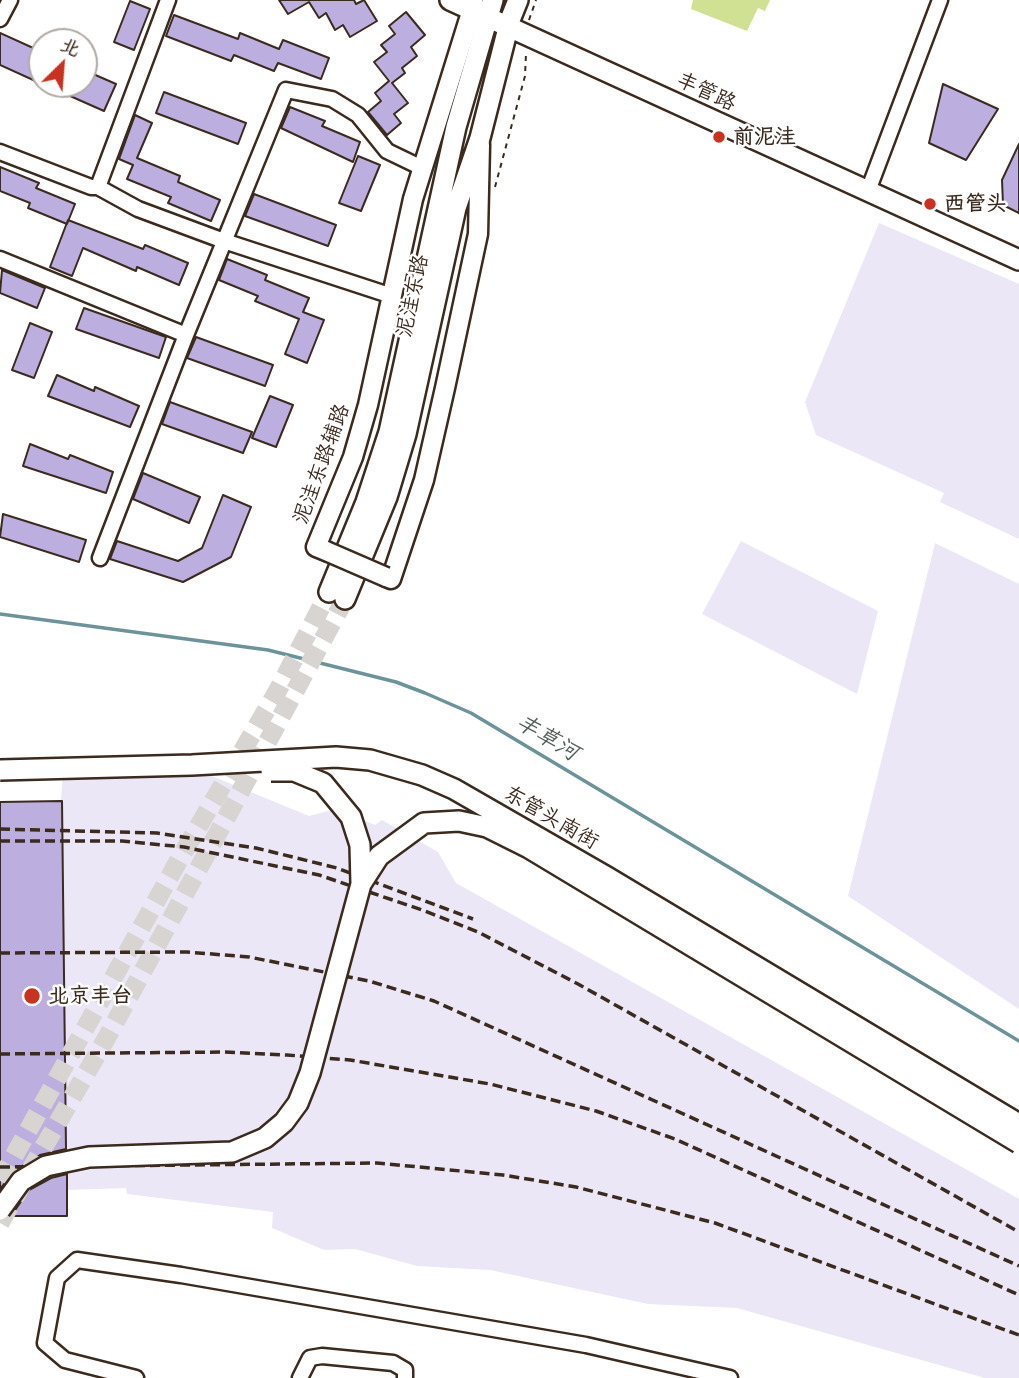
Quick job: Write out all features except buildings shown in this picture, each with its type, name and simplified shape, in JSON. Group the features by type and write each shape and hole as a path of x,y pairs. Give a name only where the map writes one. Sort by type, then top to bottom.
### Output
{"main road":[{"name":"丰管路","path":"450,0 480,7 509,23 1019,260"},
{"name":"泥洼东路","path":"480,7 389,432 337,596 387,497 406,434 456,208 480,138 509,23 518,0"},
{"name":"丰管路","path":"509,23 1019,250"},
{"name":"东管头南街","path":"0,770 192,765 336,757 370,761 422,775 454,789 607,877 1019,1124"},
{"path":"0,1210 21,1181 46,1166 89,1157 232,1152 265,1138 284,1122 298,1103 310,1073 361,884 360,845 351,817 323,783 293,771 248,771 192,765"},
{"name":"东管头南街","path":"361,884 379,856 424,823 459,821 487,827 529,848 1019,1143"}],"street":[{"path":"0,19 10,0"},
{"path":"98,187 168,0"},
{"path":"871,183 940,0"},
{"name":"泥洼东路辅路","path":"480,7 418,181 368,405 353,457 316,547 391,579 424,480 478,234 480,138"},
{"path":"100,558 186,335 286,90 332,99 358,116 387,151 416,165"},
{"path":"0,152 98,187 138,208 224,241 392,296"},
{"path":"0,259 186,335"},
{"path":"136,1378 65,1360 45,1343 57,1278 77,1261 181,1275 572,1342 730,1378"},
{"path":"300,1378 310,1358 322,1356 393,1363 405,1370 405,1378"}],"shaded area":[{"path":"879,223 1019,284 1019,539 940,502 944,493 816,435 805,402"},
{"path":"741,541 878,611 857,694 702,614"},
{"path":"935,543 1019,584 1019,1009 848,896"},
{"path":"63,774 207,774 309,816 336,809 375,825 382,820 438,852 456,883 1019,1199 1019,1378 985,1378 737,1308 648,1304 490,1270 417,1266 355,1249 324,1250 272,1228 273,1212 127,1194 126,1188 67,1190 67,1216 0,1216 0,802 61,801"}],"green space":[{"path":"693,0 770,0 765,11 758,8 747,31 691,9"}],"waterway":[{"name":"丰草河","path":"0,614 268,650 396,682 425,693 471,713 1019,1041"}],"tunnel":[{"path":"0,1181 180,858 278,690 329,592"},
{"path":"0,1223 106,1039 345,599"}],"railway":[{"path":"0,829 157,833 256,848 337,868 473,919"},
{"path":"0,841 122,841 184,847 319,875 425,911 478,932 578,984 1019,1232"},
{"path":"0,953 187,952 249,957 369,981 434,1001 1019,1266"},
{"path":"0,1054 225,1052 287,1055 350,1060 490,1084 596,1111 675,1139 1019,1295"},
{"path":"0,1167 377,1163 503,1175 576,1187 715,1223 1019,1335"}],"place":[{"name":"前泥洼","path":"719,137"},
{"name":"西管头","path":"930,204"},
{"name":"北京丰台","path":"32,996"}]}
